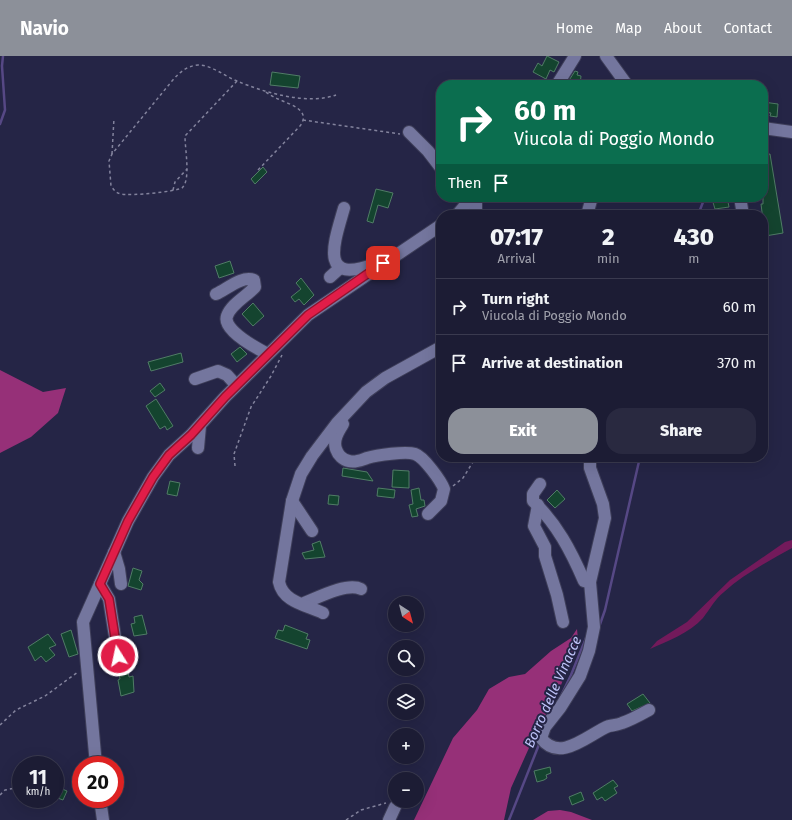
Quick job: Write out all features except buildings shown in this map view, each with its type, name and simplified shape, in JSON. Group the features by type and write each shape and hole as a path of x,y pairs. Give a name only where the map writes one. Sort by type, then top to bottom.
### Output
{"street":[{"path":"606,56 623,80"},
{"path":"562,80 577,58"},
{"path":"768,129 792,132"},
{"path":"409,132 436,161"},
{"path":"344,208 334,251 334,261 340,268 348,270 359,269 398,252"},
{"path":"95,756 83,622 128,521 153,477 169,455 200,426 236,385 308,315 398,252 436,228"},
{"path":"330,276 340,268"},
{"path":"216,294 244,276 255,282 255,287 229,312 227,316 228,324 231,329 247,341 268,354"},
{"path":"323,613 287,598 282,591 279,582 292,501 301,474 325,439 350,408 376,385 436,350"},
{"path":"195,380 218,370 227,375 236,385"},
{"path":"376,385 339,430 335,442 337,451 341,457 350,462 408,453 423,459 444,489 441,501 428,514"},
{"path":"198,448 200,426"},
{"path":"590,462 590,468 603,504 605,518 590,582 594,627 589,651 580,676 560,708 545,727 541,738 545,744 563,748 574,746 610,726 622,723 650,710"},
{"path":"540,484 533,494 533,501 558,530 575,559 584,581 590,582"},
{"path":"292,501 312,531"},
{"path":"538,506 534,526 545,547 545,556 557,595 563,622"},
{"path":"114,552 119,569 121,584"},
{"path":"100,584 109,599 118,656 126,660 129,664"},
{"path":"302,604 348,587 356,587 361,589"},
{"path":"101,808 103,820"},
{"path":"388,820 394,808"}],"path":[{"path":"237,81 219,98 185,136 188,179 185,186 179,190 122,194 115,191 111,186 110,180 109,161 112,154 172,81 186,69 196,65 207,66 237,81 262,90 311,100 324,99 336,95"},
{"path":"258,170 300,126 303,120 302,112 297,107 276,99 262,90"},
{"path":"112,154 114,118"},
{"path":"303,120 371,129 393,134 409,132"},
{"path":"173,190 175,182 187,169"},
{"path":"235,466 234,454 251,407 271,376 283,353"},
{"path":"444,489 457,484 463,478 473,462"},
{"path":"0,725 16,710 45,696 62,682 87,666"},
{"path":"0,795 5,790 12,789"},
{"path":"346,820 362,810 382,803 388,805"}],"shaded area":[{"path":"0,370 43,392 66,388 58,413 31,437 0,453"},
{"path":"792,540 792,548 757,568 732,585 718,598 703,618 692,628 650,649 657,641 687,622 730,580 785,542"},
{"path":"577,629 578,640 572,657 561,685 533,739 511,788 504,820 414,820 420,808 424,808 424,799 453,738 477,710 489,689 509,677 525,674 551,651 571,638"},
{"path":"560,810 571,812 592,820 533,820 548,811"}],"waterway":[{"path":"0,124 5,110 2,66 3,56"},
{"name":"Borro delle Vinacce","path":"700,210 703,202"},
{"name":"Borro delle Vinacce","path":"598,630 605,610 639,462"},
{"name":"Borro delle Vinacce","path":"560,698 586,638"},
{"name":"Borro delle Vinacce","path":"509,820 540,742"}],"route":[{"path":"118,656 109,599 100,584 128,521 153,477 169,455 191,435 225,397 308,315 383,263"}]}
